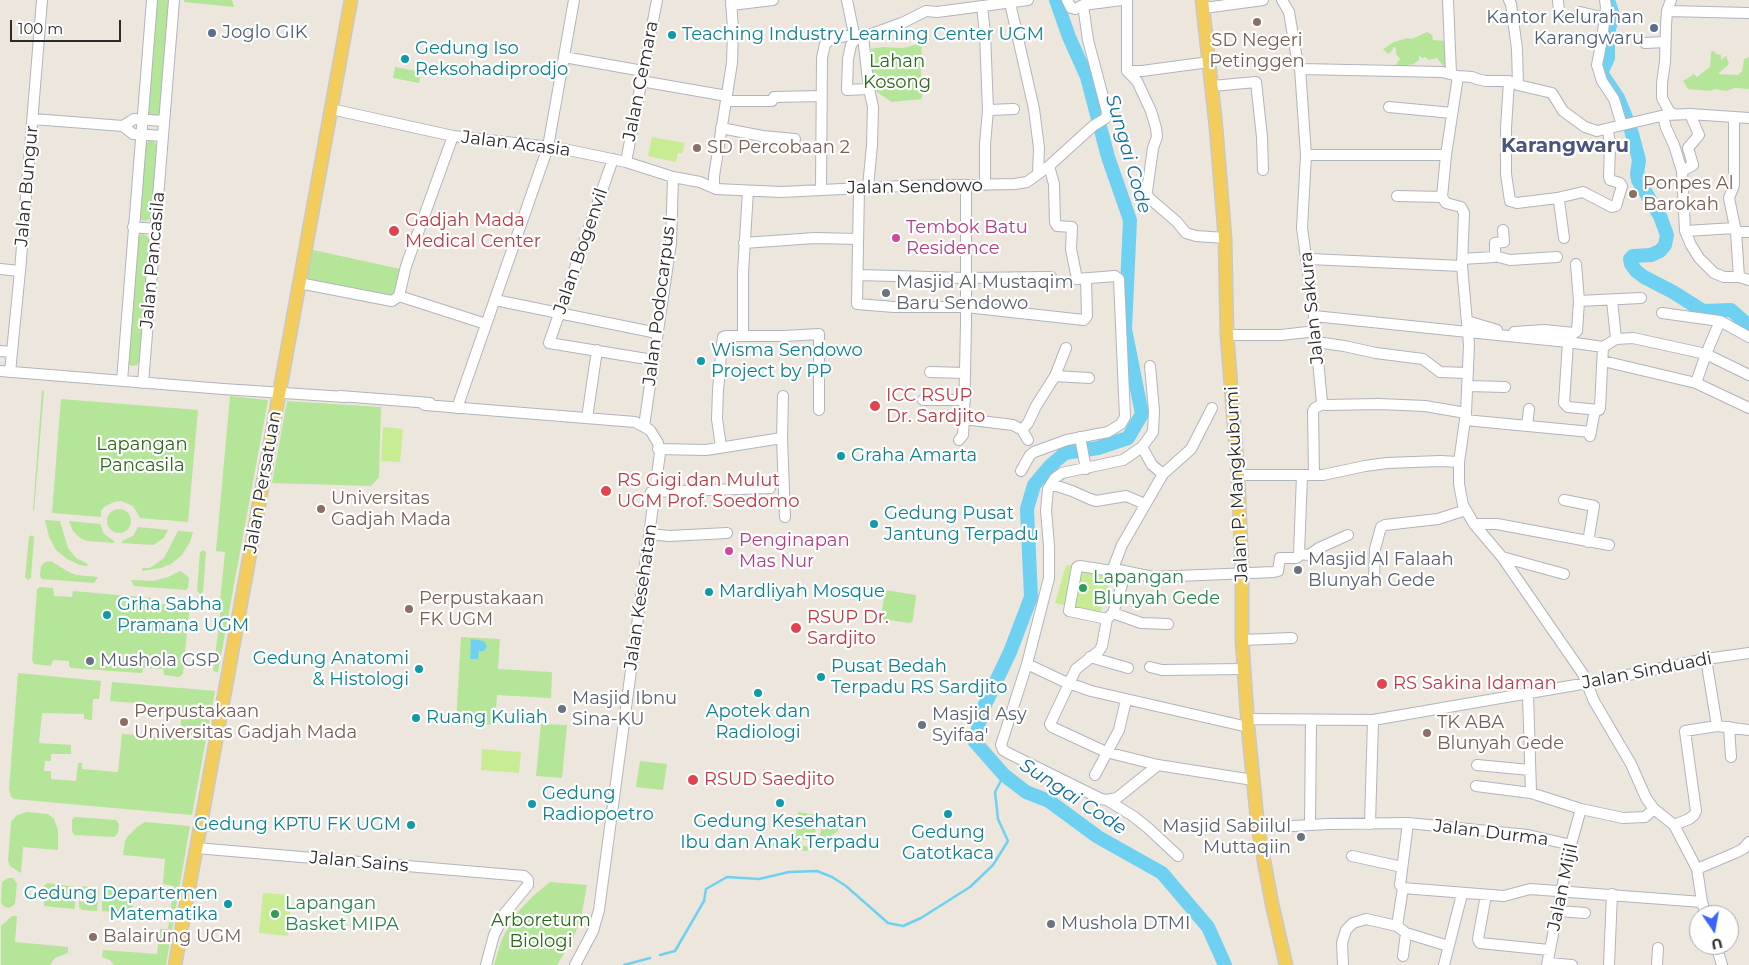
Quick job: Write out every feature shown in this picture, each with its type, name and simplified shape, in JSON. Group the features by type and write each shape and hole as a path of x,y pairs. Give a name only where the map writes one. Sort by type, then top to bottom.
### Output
{"main road":[{"name":"Jalan Persatuan","path":"175,965 351,0"},
{"name":"Jalan P. Mangkubumi","path":"1203,4 1225,238 1228,335 1238,475 1242,572 1242,640 1248,723 1258,828 1272,904 1286,965"}],"street":[{"name":"Jalan Bungur","path":"7,371 12,352 20,271 42,0"},
{"name":"Jalan Pancasila","path":"122,379 152,0"},
{"name":"Jalan Pancasila","path":"143,381 174,0"},
{"path":"458,407 548,147 574,0"},
{"name":"Jalan Cemara","path":"626,162 657,0"},
{"path":"716,189 714,176 733,53 731,3 773,0"},
{"path":"847,0 873,107 872,145 864,187 858,239 857,304 894,307 966,307 1084,320 1087,316 1086,279"},
{"path":"821,190 822,58 825,44 830,40 857,37 902,23 926,11 937,12 986,4 1010,4 1028,0"},
{"path":"1067,0 1071,8 1075,9 1122,0"},
{"path":"1127,0 1127,71 1137,81 1151,111 1157,137 1153,148 1148,197 1178,222 1186,233 1196,236 1225,238"},
{"path":"1203,4 1263,0"},
{"name":"Jalan Sakura","path":"1282,0 1289,12 1300,68 1306,155 1302,228 1316,331 1323,404"},
{"path":"1448,0 1454,75 1452,112 1442,197 1446,203 1462,207 1463,210 1462,262 1468,332 1468,386 1460,462 1460,494 1474,524 1502,557 1588,683 1594,701 1631,764 1646,798 1654,809 1674,825 1696,869 1703,905"},
{"path":"1509,0 1517,50 1514,83 1506,128 1506,174 1510,201 1557,198 1583,192 1612,207 1616,206 1622,186 1620,183 1610,180 1609,177 1610,146 1608,130"},
{"path":"1558,0 1559,12"},
{"path":"1605,0 1608,28 1597,65 1598,73 1614,99 1622,125"},
{"path":"1671,0 1667,10 1662,98 1669,110 1666,128 1674,145 1682,172 1685,230 1699,258 1709,269 1724,277 1744,279 1729,198 1734,185 1734,117"},
{"path":"985,185 985,144 988,110 985,32 986,4"},
{"path":"1010,4 1034,110 1039,148 1038,174"},
{"name":"Jalan Sendowo","path":"716,189 748,191 821,190 864,187 1015,184 1027,182 1049,166 1093,126 1106,118 1107,112 1088,40 1083,6"},
{"path":"1667,10 1749,13"},
{"path":"1580,12 1608,28"},
{"path":"857,37 851,45 848,59 847,90 869,89"},
{"path":"1645,43 1665,42"},
{"path":"564,56 727,99 764,102 772,101 774,97 822,96"},
{"path":"1127,71 1142,71 1209,62"},
{"path":"1300,68 1442,72 1486,81 1514,83 1552,93 1563,111 1585,127 1597,132 1667,115 1690,114 1749,118"},
{"path":"1212,86 1256,82 1262,137 1263,170"},
{"path":"1389,107 1452,112"},
{"name":"Jalan Acasia","path":"331,109 453,136 548,147 613,159 673,177 700,182 716,189"},
{"path":"988,110 1014,109"},
{"path":"1682,172 1693,165 1688,148 1699,135 1690,114"},
{"path":"33,119 123,126 133,134 163,136"},
{"path":"123,126 134,119 164,121"},
{"path":"721,128 762,136 795,139"},
{"path":"299,282 392,301 399,296 406,266 453,136"},
{"path":"1306,155 1446,155"},
{"name":"Jalan Bogenvil","path":"597,350 549,343 613,159"},
{"path":"1021,471 1030,455 1034,452 1056,443 1080,440 1116,428 1124,421 1126,409 1119,279 1115,276 1077,279 1071,248 1072,227 1057,226 1055,222 1054,184 1049,166"},
{"path":"700,182 708,181 714,176"},
{"name":"Jalan Podocarpus I","path":"644,426 671,243 673,177"},
{"path":"959,440 963,435 965,400 966,185"},
{"path":"743,335 744,243 748,191"},
{"path":"1397,196 1442,197"},
{"path":"1557,198 1564,238"},
{"path":"133,227 155,229"},
{"path":"1495,256 1494,243 1504,242 1503,230"},
{"path":"1685,230 1735,230 1749,232"},
{"path":"744,243 815,238 858,239"},
{"path":"1310,259 1462,262 1495,256 1510,260 1557,256"},
{"path":"1467,321 1506,332 1544,330 1574,333 1577,330 1579,301 1576,264"},
{"path":"0,269 20,271"},
{"path":"858,275 965,278 1051,277"},
{"path":"399,296 486,324"},
{"path":"1579,301 1641,298"},
{"path":"495,300 658,333"},
{"path":"1612,300 1616,339"},
{"path":"1662,313 1720,320 1749,337"},
{"path":"1314,316 1603,347 1616,339 1633,338 1706,354 1749,375"},
{"path":"1696,383 1720,320"},
{"path":"1228,335 1281,335 1316,331"},
{"path":"721,447 718,409 722,340 726,336 819,334 819,410"},
{"path":"1316,342 1423,359 1440,372 1468,373"},
{"path":"1568,342 1564,403 1568,407 1599,410 1603,347"},
{"path":"1022,430 1055,376 1066,348"},
{"path":"587,418 597,350 653,360"},
{"path":"0,351 12,352"},
{"path":"1603,361 1696,383 1749,408"},
{"path":"1150,366 1154,403 1153,432 1142,447 1123,460 1062,473 1050,484 1046,497 1050,553 1049,578 1027,664 1001,745 1003,750 1101,799 1107,800 1117,798 1158,765"},
{"path":"7,371 122,379 223,389 342,396 636,422 644,426 655,437 658,449 706,450 782,438"},
{"path":"930,372 965,373"},
{"path":"1055,376 1089,378"},
{"path":"1468,386 1505,387"},
{"path":"783,396 782,438 785,517"},
{"path":"923,400 965,400"},
{"path":"1314,475 1313,411 1323,404 1425,406 1466,417 1590,434 1595,410"},
{"path":"1112,571 1122,545 1163,474 1192,449 1212,408"},
{"path":"1527,426 1529,409"},
{"path":"964,419 1013,425 1022,430 1028,440"},
{"path":"1080,440 1086,467"},
{"path":"1142,447 1152,465 1163,474"},
{"name":"Jalan Kesehatan","path":"574,965 596,921 653,492 660,453 658,449"},
{"path":"1238,475 1314,475 1387,463 1460,462"},
{"path":"1168,624 1141,623 1110,616 1069,611 1077,567 1153,577 1278,571 1280,558 1298,558 1299,554 1302,475"},
{"path":"1050,484 1090,499 1126,496 1145,504"},
{"path":"653,492 770,488"},
{"path":"1564,500 1594,506 1588,542"},
{"name":"Jalan Kesehatan","path":"642,578 650,534 651,510"},
{"path":"1374,579 1375,549 1380,527 1438,519 1466,510"},
{"path":"1474,524 1497,524 1609,545"},
{"path":"650,534 670,536 727,533"},
{"path":"1299,554 1309,554 1348,535"},
{"path":"1502,557 1564,574"},
{"path":"1126,572 1110,616 1102,646 1099,651 1076,669 1050,724 1051,726 1106,752 1158,765 1253,780"},
{"path":"1242,640 1292,638"},
{"name":"Jalan Sinduadi","path":"1027,664 1069,684 1126,700 1248,723 1374,720 1588,683 1706,659 1749,653"},
{"path":"1090,657 1128,668"},
{"path":"1706,659 1717,726"},
{"path":"1150,667 1162,670 1244,669"},
{"path":"1528,694 1531,792"},
{"path":"1095,775 1119,730 1126,700"},
{"path":"1310,825 1311,720"},
{"path":"1370,824 1374,720"},
{"path":"1674,825 1694,816 1696,811 1685,731 1717,726 1749,730"},
{"path":"1729,727 1730,757"},
{"path":"1477,765 1530,770"},
{"path":"1476,786 1531,792 1581,809 1623,818 1645,817 1654,809"},
{"path":"1107,800 1141,822 1178,856"},
{"name":"Jalan Mijil","path":"1547,964 1570,848 1581,809"},
{"path":"1408,823 1400,885 1404,888 1504,896 1530,889 1702,902"},
{"name":"Jalan Durma","path":"1258,828 1408,823 1528,835 1568,844 1570,848"},
{"name":"Jalan Kesehatan","path":"569,965 588,930 593,915 607,834"},
{"path":"1696,869 1743,849 1749,842"},
{"name":"Jalan Sains","path":"196,848 522,876 528,880 526,887 505,913 494,935 486,965"},
{"path":"1352,856 1402,867"},
{"path":"1397,926 1404,888"},
{"path":"1444,965 1462,894"},
{"path":"1608,965 1612,894"},
{"path":"1486,895 1478,939 1480,943 1549,950"},
{"path":"1558,911 1585,914"},
{"path":"1343,965 1342,943 1346,930 1349,926 1366,919 1397,926 1406,933 1445,945"},
{"path":"1403,956 1406,933"},
{"path":"1657,965 1658,948"},
{"path":"1547,964 1572,965"}],"green space":[{"path":"156,0 170,0 161,112 156,116 148,113"},
{"path":"184,0 232,0 234,7 184,2"},
{"path":"1427,32 1432,35 1433,40 1445,41 1447,66 1443,66 1437,58 1429,60 1419,55 1419,60 1412,65 1410,64 1406,67 1395,66 1400,59 1396,54 1396,48 1394,47 1388,54 1383,49 1394,42 1407,38 1412,39"},
{"name":"Lahan Kosong","path":"922,43 922,99 892,102 875,91 871,49 883,47 903,48"},
{"path":"1714,51 1716,54 1721,55 1721,60 1726,56 1729,64 1718,74 1738,75 1742,71 1744,59 1749,57 1749,89 1735,88 1726,91 1714,89 1711,91 1688,89 1683,81 1694,74 1697,77 1710,67 1711,52"},
{"path":"395,67 421,72 419,83 393,78"},
{"path":"652,137 685,143 682,153 678,153 676,162 648,156"},
{"path":"151,140 155,142 157,147 152,216 149,220 144,221 140,219 144,144"},
{"path":"143,234 148,237 150,242 140,361 137,365 132,366 128,364 138,236"},
{"path":"309,249 400,269 393,300 302,280"},
{"path":"42,390 44,391 34,511 33,510"},
{"path":"230,396 268,400 218,672 213,671 220,618 225,552 216,551"},
{"name":"Lapangan Pancasila","path":"61,399 198,410 188,522 140,518 133,506 121,501 104,507 101,511 101,517 52,513"},
{"path":"287,401 381,407 379,477 371,486 272,483"},
{"path":"383,427 403,429 400,462 381,461"},
{"path":"119,509 128,512 131,521 128,530 119,533 110,530 107,521 110,512"},
{"path":"45,520 60,521 68,548 76,558 88,564 87,566 67,559 56,550 49,537"},
{"path":"69,521 100,524 104,534 114,543 87,541 80,538 73,531"},
{"path":"138,527 168,530 164,538 153,545 122,543 122,541 133,536"},
{"path":"178,531 193,532 190,542 182,555 171,564 161,568 142,571 142,568 150,568 164,558"},
{"path":"32,535 34,537 31,578 28,580 25,577 29,537"},
{"path":"203,550 206,552 203,592 200,594 197,591 200,552"},
{"path":"51,561 76,575 98,577 94,583 42,579 40,576 41,566 45,562"},
{"name":"Lapangan Blunyah Gede","path":"1066,565 1112,573 1100,613 1055,603"},
{"path":"180,571 189,578 186,590 134,586 131,580 153,581"},
{"name":"Grha Sabha Pramana UGM","path":"40,587 53,588 54,596 72,597 73,591 151,598 151,603 172,605 174,598 187,599 190,602 183,674 179,677 164,675 163,669 143,668 142,673 140,673 71,668 69,661 53,660 51,666 34,664 32,660 37,589"},
{"path":"885,590 916,595 913,620 910,623 881,619"},
{"path":"461,637 500,639 498,669 552,672 551,698 497,695 495,725 456,723"},
{"path":"18,673 101,681 99,699 93,699 92,720 84,719 84,714 42,713 39,743 71,745 71,754 51,754 51,761 45,761 44,771 51,771 51,779 76,781 78,763 82,763 82,769 118,772 122,734 180,738 182,707 110,701 112,682 215,691 192,815 14,799 11,797 9,789"},
{"path":"541,724 567,725 562,778 536,776"},
{"path":"482,749 521,752 519,773 481,770"},
{"path":"640,761 667,764 663,790 636,787"},
{"path":"27,812 48,814 54,819 58,830 58,850 23,847 21,873 10,866 8,861 11,822 17,815"},
{"path":"798,812 817,815 815,835 809,840 795,839"},
{"path":"76,817 116,820 119,824 118,833 114,837 74,835 72,821"},
{"path":"145,822 190,826 166,965 114,965 110,960 102,957 103,950 157,954 160,929 168,929 174,886 163,884 165,859 123,855 125,841 128,836"},
{"path":"822,826 838,828 838,831 807,851 770,846 769,844 811,846 819,839"},
{"path":"8,878 13,878 17,884 15,903 8,908 3,906 1,902 2,882"},
{"name":"Arboretum Biologi","path":"550,882 587,885 581,918 572,941 557,965 494,965 502,939 516,914"},
{"path":"47,883 76,887 74,909 44,906 44,886"},
{"path":"83,886 99,889 97,911 82,910 79,907 80,889"},
{"path":"105,888 132,890 134,892 132,914 102,911 102,891"},
{"name":"Lapangan Basket MIPA","path":"263,893 291,895 288,936 259,933"},
{"path":"12,916 17,916 15,942 68,947 68,953 55,958 50,965 1,965 1,926"}],"water":[{"path":"471,639 484,641 487,646 484,651 479,651 478,659 470,659"}],"waterway":[{"name":"Sungai Code","path":"1056,0 1069,37 1087,77 1108,157 1130,220 1125,329 1142,414 1128,438 1098,448 1065,453 1050,466 1034,485 1027,509 1031,597 1010,652 982,711 975,742 1004,775 1026,792 1049,801 1098,837 1162,873 1208,927 1225,965"},
{"path":"1608,0 1613,15 1608,33 1608,58 1601,73 1618,98 1631,130 1639,160 1638,180 1660,216 1667,235 1665,245 1660,251 1651,255 1633,256 1630,259 1631,264 1644,277 1703,311 1731,310 1749,326"},
{"path":"660,955 675,951 704,901 706,889 727,877 759,879 789,872 817,871 832,877 846,886 888,923 903,926 921,918 970,887 993,865 1008,841 998,819 995,792 1004,775"},
{"path":"624,965 650,958"}],"place":[{"name":"SD Negeri Petinggen","path":"1257,22"},
{"name":"Kantor Kelurahan Karangwaru","path":"1654,28"},
{"name":"Joglo GIK","path":"212,33"},
{"name":"Teaching Industry Learning Center UGM","path":"672,35"},
{"name":"Gedung Iso Reksohadiprodjo","path":"405,59"},
{"name":"SD Percobaan 2","path":"697,148"},
{"name":"Ponpes Al Barokah","path":"1633,194"},
{"name":"Gadjah Mada Medical Center","path":"394,231"},
{"name":"Tembok Batu Residence","path":"896,238"},
{"name":"Masjid Al Mustaqim Baru Sendowo","path":"886,293"},
{"name":"Wisma Sendowo Project by PP","path":"701,361"},
{"name":"ICC RSUP Dr. Sardjito","path":"875,406"},
{"name":"Graha Amarta","path":"841,456"},
{"name":"RS Gigi dan Mulut UGM Prof. Soedomo","path":"606,491"},
{"name":"Universitas Gadjah Mada","path":"321,509"},
{"name":"Gedung Pusat Jantung Terpadu","path":"874,524"},
{"name":"Penginapan Mas Nur","path":"729,551"},
{"name":"Masjid Al Falaah Blunyah Gede","path":"1298,570"},
{"name":"Lapangan Blunyah Gede","path":"1083,588"},
{"name":"Mardliyah Mosque","path":"709,592"},
{"name":"Perpustakaan FK UGM","path":"409,609"},
{"name":"Grha Sabha Pramana UGM","path":"107,615"},
{"name":"RSUP Dr. Sardjito","path":"796,628"},
{"name":"Mushola GSP","path":"90,661"},
{"name":"Gedung Anatomi & Histologi","path":"419,669"},
{"name":"Pusat Bedah Terpadu RS Sardjito","path":"821,677"},
{"name":"RS Sakina Idaman","path":"1382,684"},
{"name":"Apotek dan Radiologi","path":"758,693"},
{"name":"Masjid Ibnu Sina-KU","path":"562,709"},
{"name":"Ruang Kuliah","path":"416,718"},
{"name":"Perpustakaan Universitas Gadjah Mada","path":"124,722"},
{"name":"Masjid Asy Syifaa'","path":"922,725"},
{"name":"TK ABA Blunyah Gede","path":"1427,733"},
{"name":"RSUD Saedjito","path":"693,780"},
{"name":"Gedung Kesehatan Ibu dan Anak Terpadu","path":"780,803"},
{"name":"Gedung Radiopoetro","path":"532,804"},
{"name":"Gedung Gatotkaca","path":"948,814"},
{"name":"Gedung KPTU FK UGM","path":"411,825"},
{"name":"Masjid Sabiilul Muttaqiin","path":"1301,837"},
{"name":"Gedung Departemen Matematika","path":"228,904"},
{"name":"Lapangan Basket MIPA","path":"275,914"},
{"name":"Mushola DTMI","path":"1051,924"},
{"name":"Balairung UGM","path":"93,937"}],"district":[{"name":"Karangwaru","path":"1565,146"}]}
